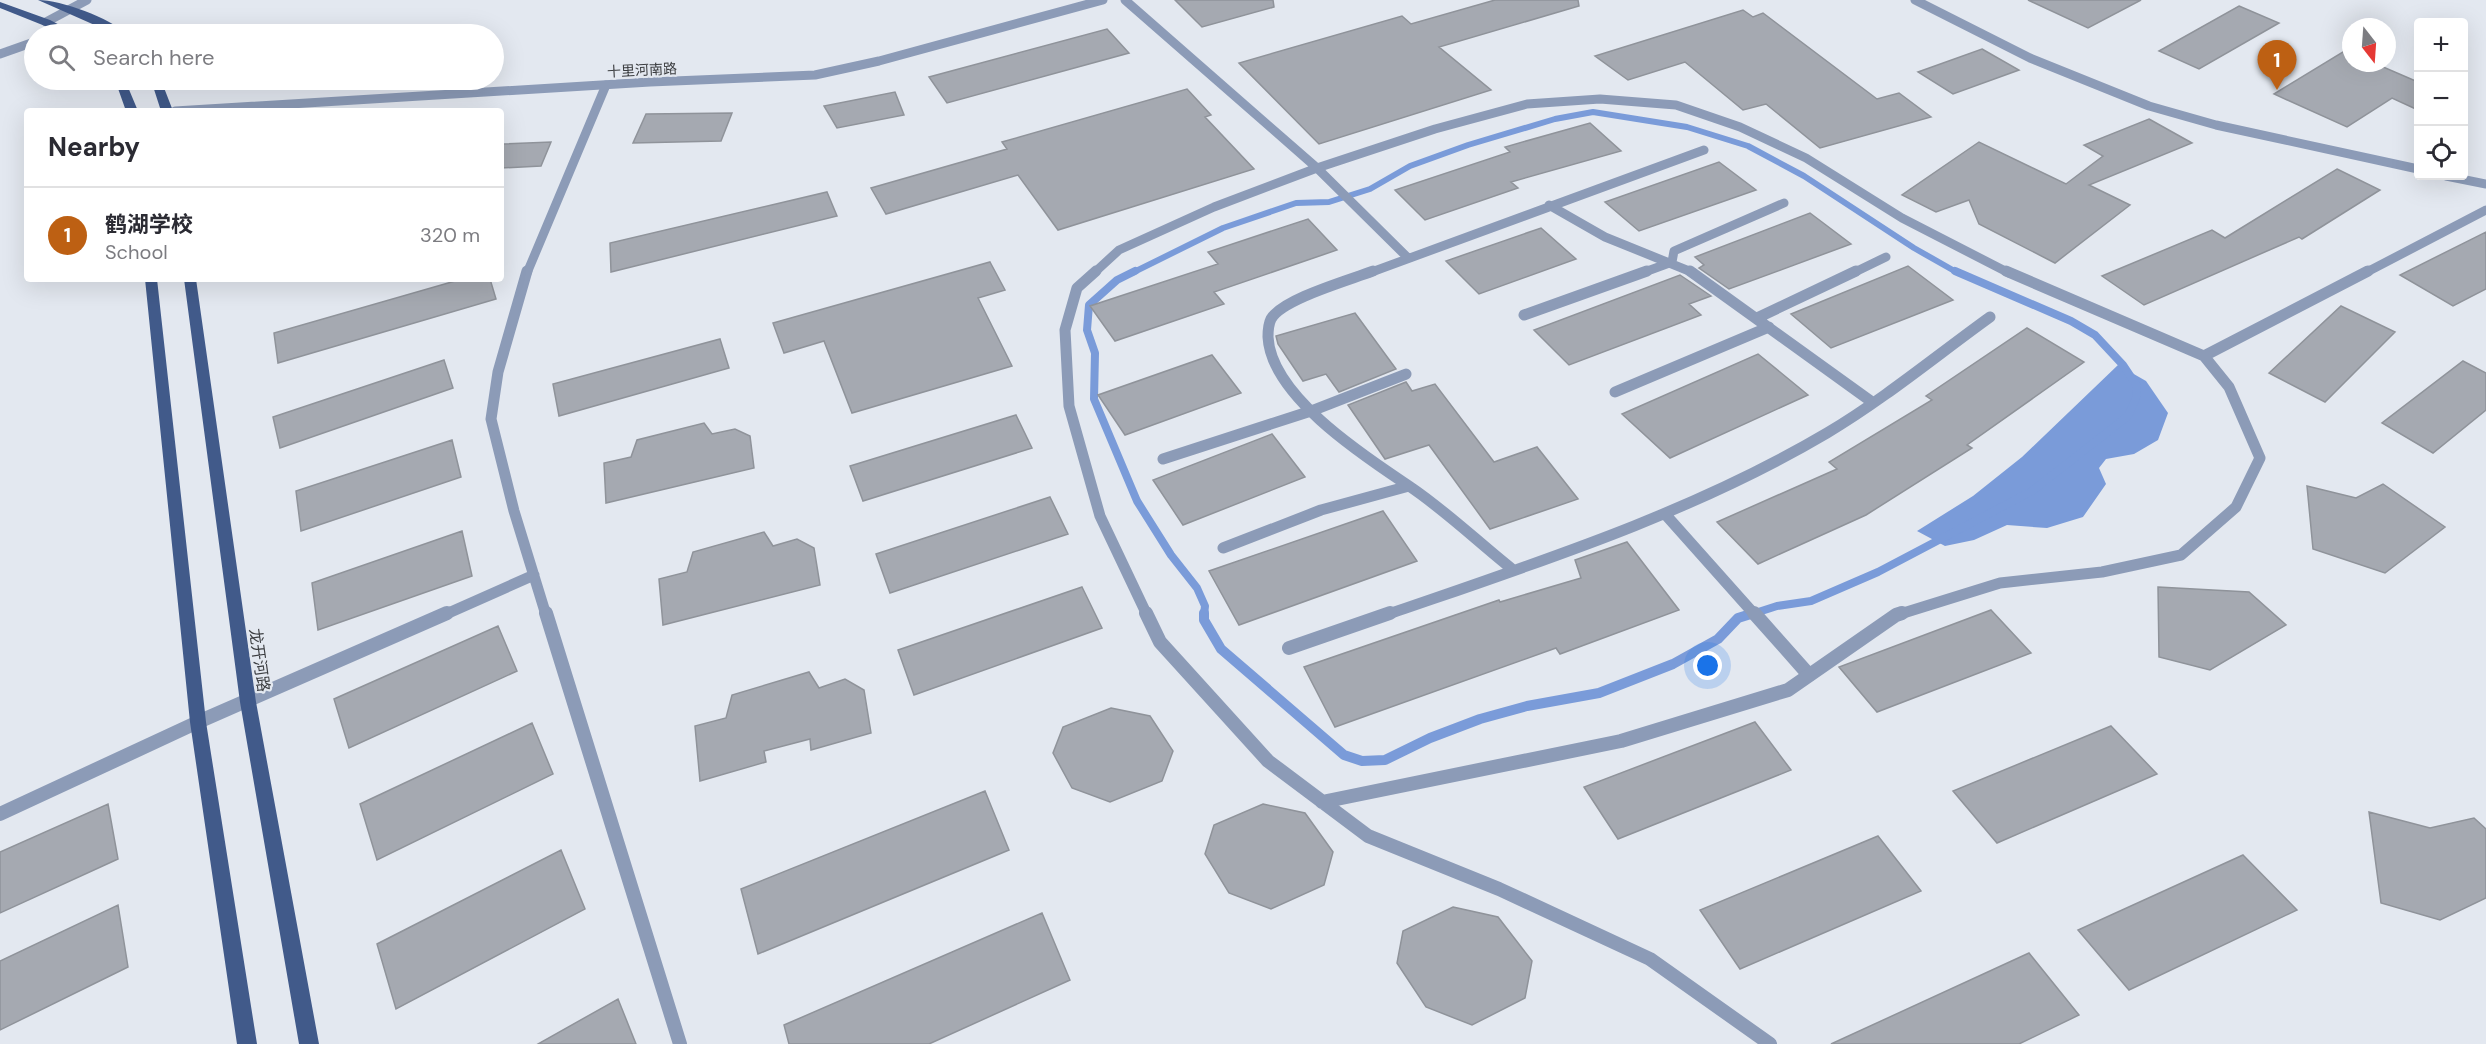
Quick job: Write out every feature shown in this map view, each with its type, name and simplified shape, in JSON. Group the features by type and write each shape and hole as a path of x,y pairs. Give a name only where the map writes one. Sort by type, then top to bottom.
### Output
{"main road":[{"path":"43,0 70,9 101,24"},
{"path":"0,5 49,24"},
{"path":"124,90 131,108"},
{"path":"160,90 166,108"},
{"path":"151,282 198,722 247,1044"},
{"name":"龙开河路","path":"190,282 248,702 309,1044"}],"street":[{"path":"46,22 87,0"},
{"name":"十里河南路","path":"225,108 814,75 879,61 1103,0"},
{"path":"1125,0 1317,168 1407,257"},
{"path":"1915,0 2030,58 2150,106 2216,125 2414,169"},
{"path":"0,54 24,46"},
{"path":"606,85 524,279 498,372 491,419 514,511 680,1044"},
{"path":"1322,802 1621,741 1788,690 1896,615 2001,583 2102,572 2181,555 2236,507 2260,458 2229,387 2204,356 2024,280 1902,218 1806,158 1740,126 1676,105 1600,99 1527,104 1435,129 1317,168 1214,207 1119,250 1077,288 1065,330 1069,406 1100,516 1160,642 1268,761 1322,802 1368,836 1499,889 1650,959 1770,1044"},
{"path":"1512,569 1409,486 1390,476 1348,446 1311,411 1275,364 1267,346 1268,327 1273,314 1288,303 1407,257 1704,150"},
{"path":"2466,180 2486,184"},
{"path":"1672,262 1674,250 1784,203"},
{"path":"1549,205 1605,237 1695,273 1872,402"},
{"path":"2204,356 2486,210"},
{"path":"1757,318 1886,257"},
{"path":"1524,315 1672,262"},
{"path":"1289,648 1665,514 1803,447 1838,427 1990,317"},
{"path":"1615,392 1769,327"},
{"path":"1163,459 1311,411 1406,374"},
{"path":"1223,548 1321,510 1409,486"},
{"path":"1665,514 1809,675"},
{"path":"0,814 198,722 534,575"}],"water":[{"path":"2118,365 2146,381 2168,413 2158,440 2134,454 2106,459 2099,468 2106,484 2083,517 2047,528 2007,525 1974,540 1945,546 1917,531 1973,496 2022,457"}],"building":[{"path":"1175,0 1273,0 1274,7 1202,27"},
{"path":"1495,0 1578,0 1579,6 1439,47 1491,90 1319,144 1239,63 1402,16 1411,24"},
{"path":"2028,0 2141,0 2088,28"},
{"path":"2239,6 2279,23 2199,69 2159,51"},
{"path":"1743,10 1753,17 1763,13 1877,99 1899,93 1931,117 1820,148 1766,104 1743,110 1685,62 1628,80 1595,56"},
{"path":"1107,29 1129,53 947,103 929,77"},
{"path":"1982,49 2019,70 1953,94 1918,72"},
{"path":"2342,52 2342,72 2395,72 2414,80 2414,108 2392,98 2347,127 2274,94"},
{"path":"1187,89 1211,115 1205,117 1254,169 1058,230 1018,175 886,214 871,188 1007,149 1002,142"},
{"path":"895,92 904,115 837,128 824,106"},
{"path":"732,113 721,141 633,143 646,114"},
{"path":"2149,119 2192,143 2089,185 2130,205 2055,263 1979,224 1969,200 1936,212 1902,195 1979,142 2066,184 2103,156 2084,145"},
{"path":"1590,123 1621,151 1511,182 1518,188 1425,220 1395,190 1510,152 1505,147"},
{"path":"551,142 541,166 504,168 504,144"},
{"path":"1719,162 1756,190 1639,231 1605,202"},
{"path":"2337,169 2380,190 2302,239 2299,237 2144,305 2102,276 2212,230 2225,238"},
{"path":"827,192 837,216 611,272 610,243"},
{"path":"1810,213 1851,244 1729,289 1699,268 1704,265 1695,257"},
{"path":"1308,219 1337,250 1214,292 1224,304 1115,341 1090,306 1218,264 1208,252"},
{"path":"1541,228 1576,259 1479,294 1446,261"},
{"path":"2486,232 2486,289 2453,306 2400,275"},
{"path":"990,262 1005,290 978,298 1012,366 852,413 824,341 784,353 773,323"},
{"path":"1908,266 1953,300 1831,348 1791,314"},
{"path":"1680,275 1711,296 1689,304 1701,315 1569,365 1534,330"},
{"path":"452,282 491,282 496,299 278,363 274,333"},
{"path":"2341,306 2395,332 2325,402 2269,373"},
{"path":"1355,313 1396,369 1339,392 1326,374 1303,381 1278,344 1276,336"},
{"path":"2027,328 2084,362 1967,445 1972,448 1866,515 1758,564 1717,522 1837,469 1829,462 1932,400 1926,396"},
{"path":"720,339 729,368 559,416 553,384"},
{"path":"1758,354 1808,395 1670,458 1622,414"},
{"path":"1212,355 1241,393 1125,435 1098,395"},
{"path":"444,360 453,388 280,448 273,417"},
{"path":"2463,361 2486,373 2486,410 2433,453 2382,423"},
{"path":"1406,382 1412,391 1435,384 1494,462 1537,447 1578,499 1490,529 1429,445 1385,459 1348,405"},
{"path":"1016,415 1032,448 863,501 850,466"},
{"path":"704,423 712,434 735,429 750,436 754,468 606,503 604,463 631,457 637,440"},
{"path":"1272,434 1305,477 1183,525 1153,480"},
{"path":"452,440 461,477 301,531 296,491"},
{"path":"2383,484 2445,527 2385,573 2313,549 2307,486 2356,498"},
{"path":"1050,497 1068,534 890,593 876,554"},
{"path":"1383,511 1417,561 1239,625 1209,571"},
{"path":"462,531 472,576 318,630 312,583"},
{"path":"764,532 773,546 797,539 814,548 820,585 663,625 659,579 687,572 693,552"},
{"path":"1627,542 1679,610 1560,654 1556,648 1335,727 1304,667 1499,600 1500,602 1581,578 1575,560"},
{"path":"1082,587 1102,628 914,695 898,650"},
{"path":"2158,587 2249,592 2286,625 2210,670 2159,657"},
{"path":"1991,610 2031,653 1877,712 1839,667"},
{"path":"498,626 517,671 349,748 334,699"},
{"path":"809,672 819,688 845,679 864,690 871,733 811,750 810,739 764,751 766,762 700,781 695,726 726,718 732,695"},
{"path":"1111,708 1150,716 1173,751 1162,781 1110,802 1072,788 1053,753 1063,727"},
{"path":"1755,722 1791,770 1618,839 1584,787"},
{"path":"532,723 553,774 377,860 360,804"},
{"path":"2111,726 2157,774 1997,843 1953,791"},
{"path":"985,791 1009,850 758,954 741,889"},
{"path":"108,804 118,859 0,913 0,852"},
{"path":"1263,804 1305,813 1333,852 1324,885 1271,909 1229,893 1205,854 1214,825"},
{"path":"2369,812 2430,828 2474,818 2486,829 2486,898 2440,920 2381,903"},
{"path":"1878,836 1921,891 1740,969 1700,910"},
{"path":"561,850 585,909 396,1009 377,944"},
{"path":"2243,855 2297,910 2129,990 2078,930"},
{"path":"118,905 128,967 0,1030 0,961"},
{"path":"1453,907 1498,917 1532,961 1525,998 1472,1025 1426,1007 1397,963 1403,931"},
{"path":"1042,913 1070,980 929,1044 789,1044 784,1025"},
{"path":"2029,953 2079,1015 2019,1044 1831,1044"},
{"path":"618,999 636,1044 538,1044"}],"waterway":[{"path":"1132,273 1223,228 1296,203 1329,202 1370,189 1410,166 1468,145 1555,119 1593,112 1687,127 1748,146 1804,176 1914,248 1958,273"},
{"path":"1135,271 1117,280 1089,305 1087,330 1095,353 1094,399 1137,501 1171,555 1197,588 1205,606 1204,615"},
{"path":"1749,615 1777,606 1811,601 1878,572 2032,491 2128,416 2136,398 2137,386 2123,365 2095,335 2071,321 1955,271"},
{"path":"1204,615 1204,620 1221,649 1344,755 1362,761 1385,760 1430,738 1480,719 1527,706 1599,693 1673,664 1718,639 1738,618 1754,613"}],"place":[{"name":"鹤湖学校","path":"2277,90"}]}
